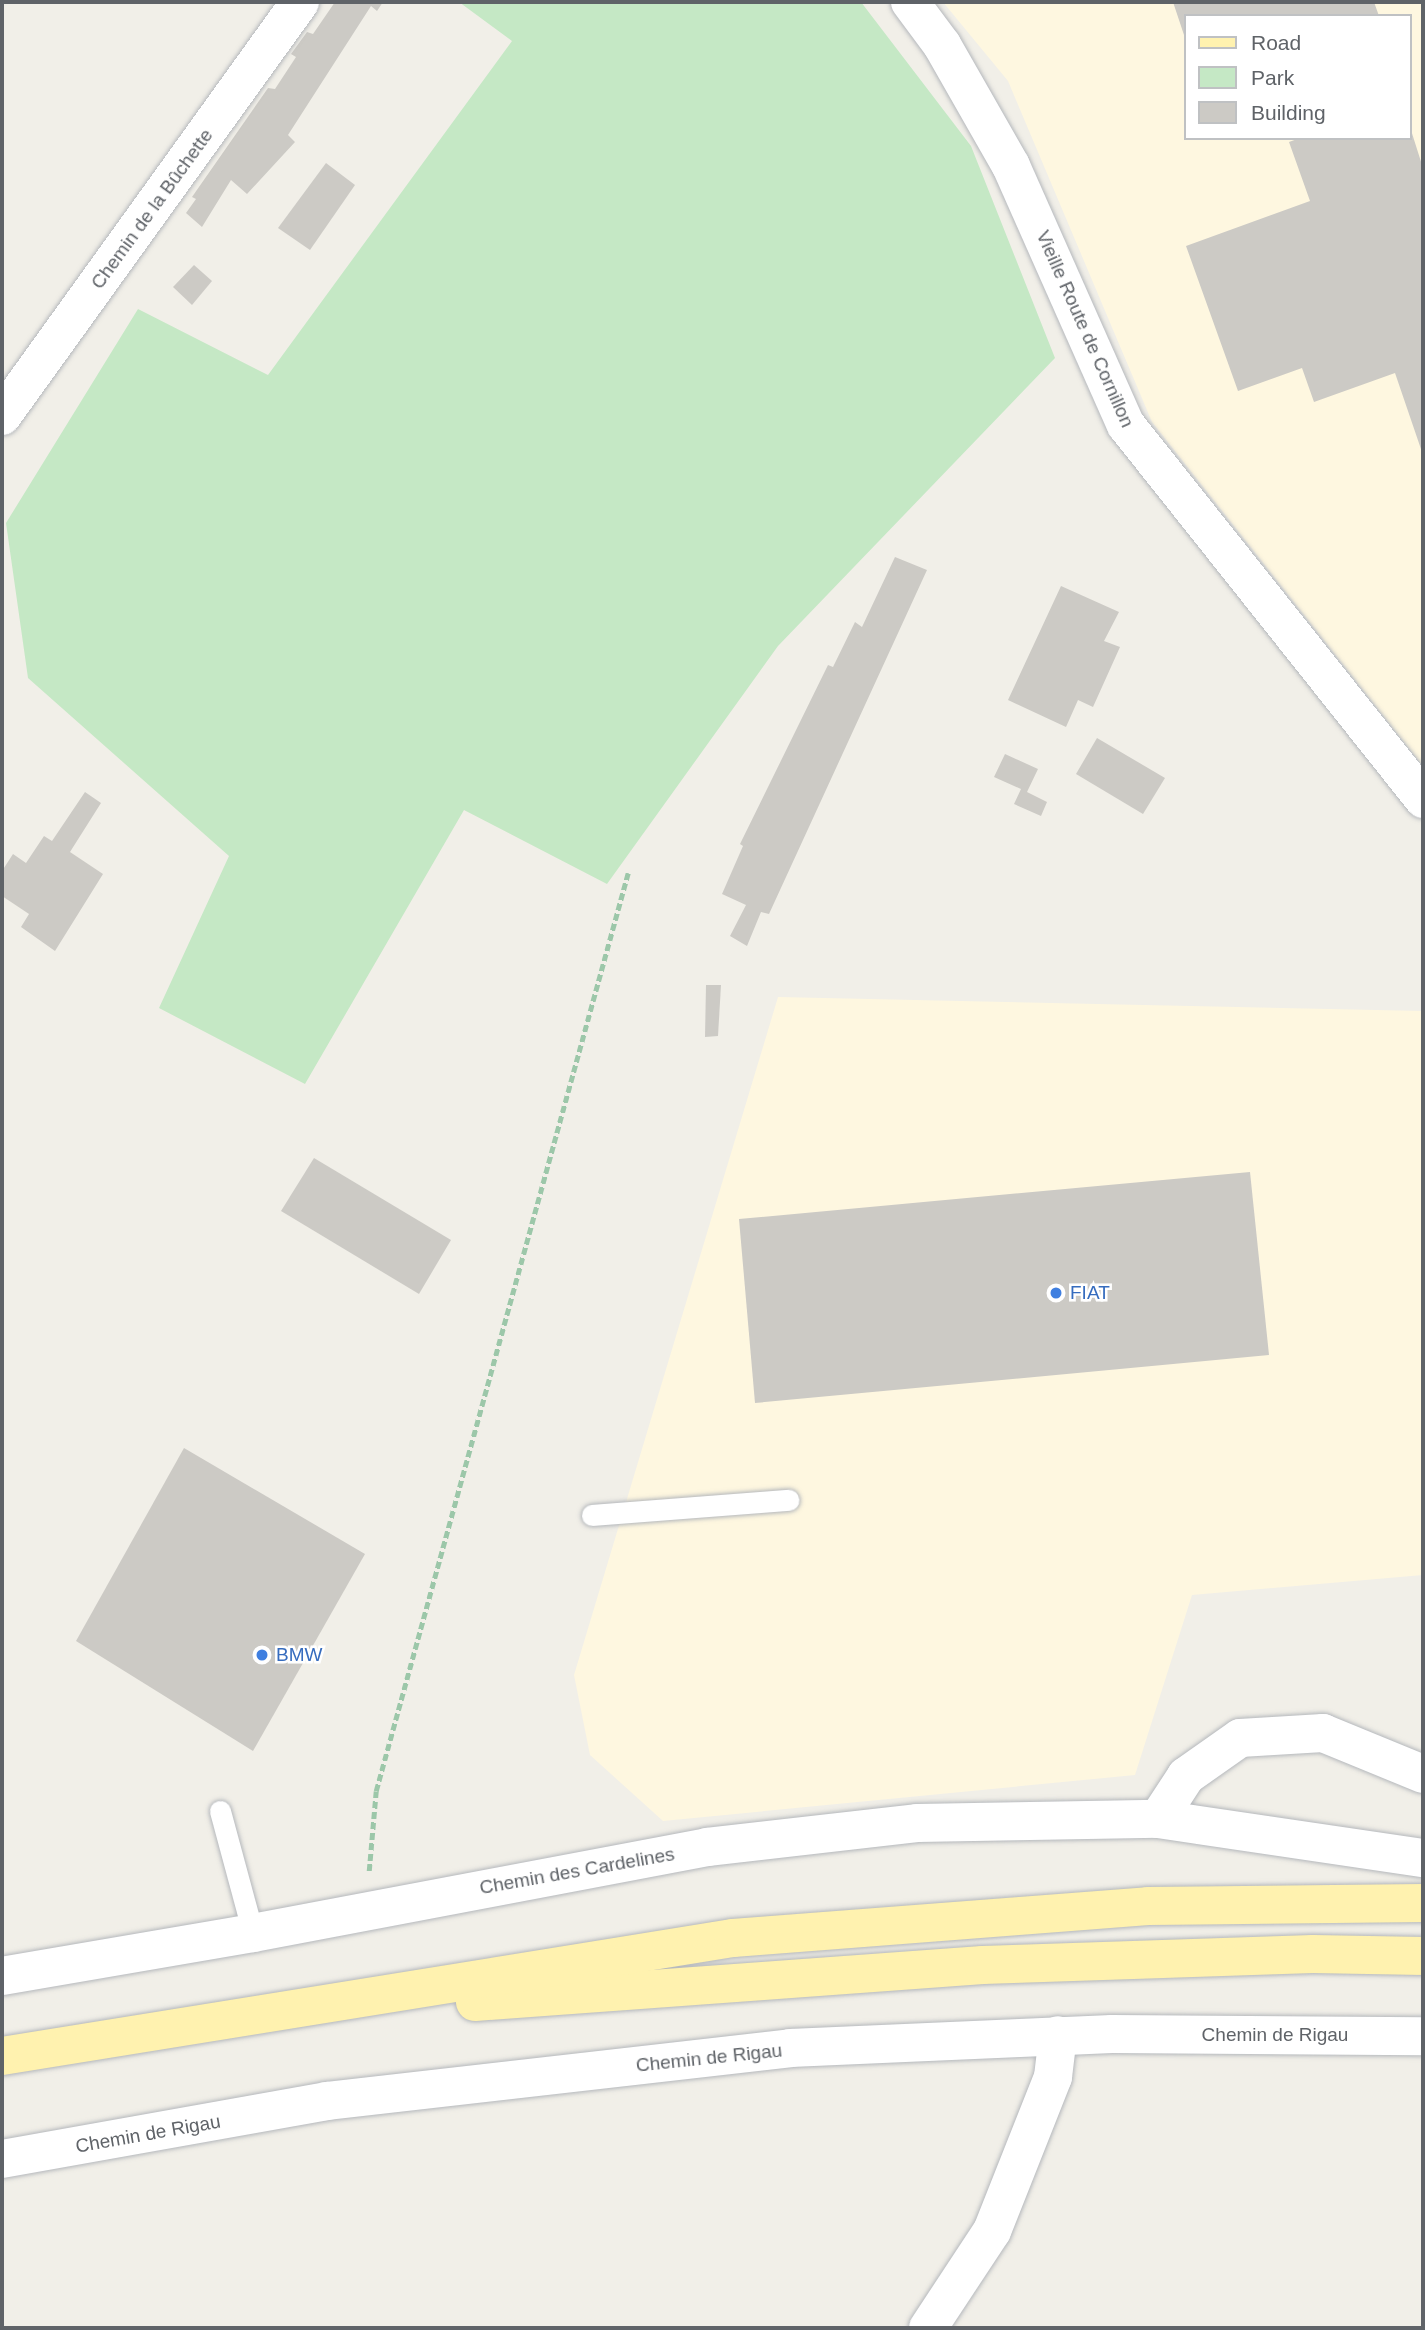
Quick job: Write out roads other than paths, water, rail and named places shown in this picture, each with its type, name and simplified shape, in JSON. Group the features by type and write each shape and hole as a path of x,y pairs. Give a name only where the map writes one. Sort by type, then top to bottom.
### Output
{"main road":[{"path":"2,2056 733,1938 1148,1906 1423,1903"},
{"path":"368,1996 432,2005 983,1965 1313,1954 1423,1956"}],"street":[{"name":"Chemin de la Bûchette","path":"2,416 300,2"},
{"name":"Vieille Route de Cornillon","path":"910,2 942,45 1011,166 1126,425 1423,799"},
{"path":"1158,1819 1186,1776 1240,1738 1323,1733 1423,1774"},
{"name":"Chemin des Cardelines","path":"2,1976 253,1933 516,1881 707,1847 917,1823 1158,1819 1423,1858"},
{"path":"928,2328 992,2231 1053,2077 1058,2035"},
{"name":"Chemin de Rigau","path":"2,2159 327,2101 790,2049 1058,2035 1423,2036"}],"lane":[{"path":"592,1515 788,1500"},
{"path":"220,1811 253,1933"}],"place":[{"name":"FIAT","path":"1056,1293"},
{"name":"BMW","path":"262,1655"}]}
